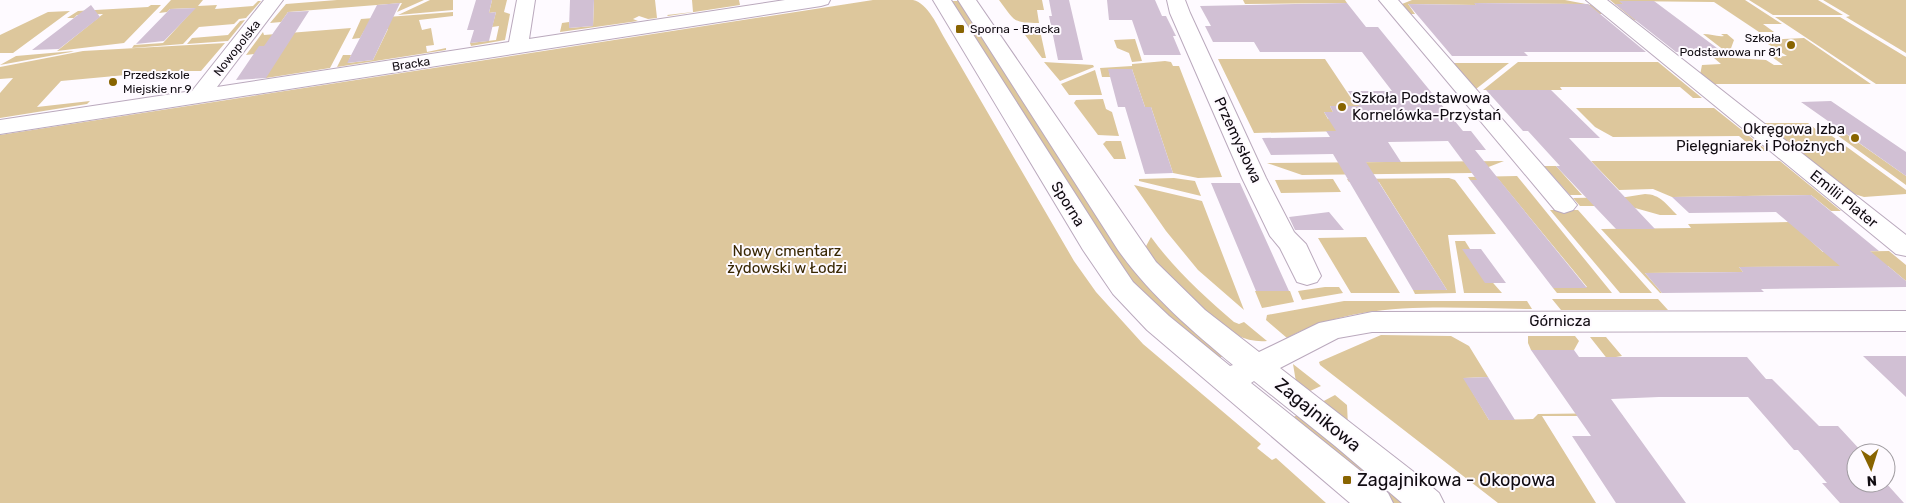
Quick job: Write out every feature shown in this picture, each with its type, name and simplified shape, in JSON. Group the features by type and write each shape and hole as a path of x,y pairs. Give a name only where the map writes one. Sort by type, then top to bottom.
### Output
{"street":[{"name":"Nowopolska","path":"199,96 274,0"},
{"path":"518,48 526,0"},
{"name":"Bracka","path":"0,127 518,48 752,5 821,0"},
{"name":"Sporna","path":"942,0 1111,272 1158,323 1241,373"},
{"name":"Sporna","path":"967,0 1142,264 1168,294 1189,312 1241,373"},
{"name":"Przemysłowa","path":"1176,0 1180,13 1254,178 1283,236 1292,244 1307,276"},
{"path":"1388,0 1564,205"},
{"name":"Emilii Plater","path":"1595,0 1906,248"},
{"name":"Górnicza","path":"1241,373 1330,330 1372,322 1906,321"},
{"name":"Zagajnikowa","path":"1241,373 1375,503"},
{"name":"Zagajnikowa","path":"1241,373 1426,503"}],"green space":[{"path":"171,0 203,0 198,6 217,5 215,9 253,6 258,1 261,1 246,18 239,19 234,24 199,27 183,44 132,48 134,45 163,43 195,8 170,9 167,12 159,13"},
{"path":"337,0 424,0 397,12 402,3 288,12 281,22 270,23 286,4"},
{"path":"430,0 453,0 453,10 398,15"},
{"path":"492,0 507,0 504,12 510,14 505,40 471,46 470,43 496,40 499,26 492,27 496,12 489,13"},
{"path":"594,0 655,0 657,18 648,19 639,16 633,19 638,21 560,32 562,23 569,22 569,28 593,26"},
{"path":"692,0 739,0 740,5 668,16 667,15 693,12"},
{"name":"Nowy cmentarz żydowski w Łodzi","path":"873,0 913,0 928,10 1074,261 1096,292 1143,344 1261,444 1257,448 1272,460 1276,458 1326,503 0,503 0,135"},
{"path":"999,0 1042,0 1044,10 1037,10 1039,23 1015,19"},
{"path":"1243,0 1345,0 1347,3 1245,4"},
{"path":"1412,0 1565,0 1591,5 1602,14 1589,14 1577,4 1475,3 1476,5 1408,4 1415,14 1411,14 1402,4"},
{"path":"1610,0 1745,0 1782,24 1763,24 1774,32 1759,32 1714,2 1620,1 1645,22 1634,20"},
{"path":"1749,0 1818,0 1843,15 1773,15"},
{"path":"1823,0 1906,0 1906,53 1846,17 1850,16"},
{"path":"952,1 959,1 1123,256 1161,301 1222,352 1224,356 1218,358 1137,289 1055,166"},
{"path":"151,5 161,5 124,43 57,51 103,14 77,15 74,18 67,18 78,11 148,7"},
{"path":"70,11 13,53 0,53 0,35 48,12"},
{"path":"453,12 453,16 419,20 422,30 431,28 434,45 426,46 427,52 446,48 446,50 337,67 343,55 351,55 348,63 373,60 388,29 364,31 360,38 352,39 361,19"},
{"path":"1775,17 1840,17 1906,57 1906,84 1876,84"},
{"path":"245,20 228,41 187,44 192,38 228,35 240,21"},
{"path":"1022,26 1039,26 1046,58 1042,58 1020,28"},
{"path":"351,28 330,68 266,78 254,54 246,55 263,32 264,35"},
{"path":"1703,34 1724,36 1721,34 1727,34 1734,40 1730,51 1725,51"},
{"path":"1804,38 1871,84 1711,84 1700,75 1702,65 1721,64 1714,58 1716,57 1766,60 1774,65 1783,65 1772,57 1787,56 1768,44 1783,39"},
{"path":"1135,39 1142,61 1132,62 1129,53 1117,48 1114,40"},
{"path":"225,43 201,71 169,71 61,81 37,107 90,101 87,104 0,118 0,93 13,78 0,79 0,67 83,51"},
{"path":"74,51 71,52 0,65 16,56"},
{"path":"1218,59 1325,59 1355,104 1377,103 1379,106 1330,106 1333,112 1324,112 1328,119 1338,119 1347,131 1254,133"},
{"path":"1165,61 1171,62 1173,66 1179,66 1222,177 1198,178 1173,173 1151,107 1145,107 1132,69 1109,69 1110,77 1102,77 1100,68"},
{"path":"1044,62 1093,65 1094,67 1060,81"},
{"path":"1518,62 1658,62 1702,98 1693,98 1680,87 1560,87 1562,90 1483,90"},
{"path":"1453,63 1509,63 1476,89"},
{"path":"1095,70 1102,95 1069,95 1061,84"},
{"path":"1103,99 1106,109 1112,112 1119,136 1098,135 1074,103 1076,100"},
{"path":"1576,108 1714,108 1768,151 1757,151 1739,136 1613,137 1595,127"},
{"path":"1760,123 1808,123 1818,131 1825,131 1906,190 1906,194 1864,197 1848,192"},
{"path":"1826,127 1836,127 1906,176 1906,185"},
{"path":"1106,141 1121,141 1126,159 1114,159 1103,144"},
{"path":"1504,161 1473,173 1302,175 1267,163"},
{"path":"1591,161 1780,161 1841,211 1831,211 1811,195 1672,197 1653,189 1619,190"},
{"path":"1544,166 1556,166 1582,195 1570,195"},
{"path":"1517,176 1612,293 1557,293 1553,288 1587,287 1499,180 1470,180 1468,177"},
{"path":"1174,178 1195,181 1201,196 1139,181 1139,179"},
{"path":"1449,178 1455,180 1496,234 1448,235 1456,293 1415,294 1413,290 1447,290 1379,182 1349,182 1347,179"},
{"path":"1333,179 1341,192 1281,193 1275,180"},
{"path":"1134,185 1202,201 1244,310 1198,270 1166,231"},
{"path":"1645,194 1659,198 1677,215 1660,215 1628,206 1580,206 1573,198 1626,197"},
{"path":"1550,210 1578,210 1652,293 1620,293"},
{"path":"1790,222 1823,252 1889,251 1906,265 1906,281 1888,266 1739,267 1743,272 1645,273 1662,293 1660,293 1601,229 1691,228 1688,224"},
{"path":"1151,237 1180,272 1234,322 1239,324 1244,322 1267,341 1252,340 1237,335 1199,307 1164,271 1145,248"},
{"path":"1366,237 1400,293 1351,293 1318,238"},
{"path":"1455,241 1465,241 1470,249 1463,249 1502,293 1464,293"},
{"path":"1339,287 1343,293 1302,300 1298,291"},
{"path":"1255,291 1290,291 1294,302 1262,308"},
{"path":"1552,299 1658,299 1668,310 1561,310"},
{"path":"1344,301 1527,301 1532,309 1406,308 1375,311 1315,325 1287,338 1266,320 1267,315"},
{"path":"1381,335 1451,336 1469,346 1488,377 1464,378 1489,420 1533,419 1538,414 1620,413 1623,416 1542,416 1596,503 1498,503 1320,365 1319,362"},
{"path":"1528,336 1575,336 1579,341 1574,350 1531,350"},
{"path":"1590,337 1606,337 1622,356 1616,357 1629,375 1620,375"},
{"path":"1293,364 1321,386 1308,392 1296,382"},
{"path":"1335,395 1347,405 1348,426 1320,403"},
{"path":"1299,414 1406,503 1391,503 1290,419"}],"building":[{"path":"476,0 492,0 489,13 496,12 489,41 470,43 474,30 467,30"},
{"path":"570,0 594,0 593,26 569,28"},
{"path":"1049,0 1069,0 1083,60 1058,60 1049,16 1052,16"},
{"path":"1107,0 1155,0 1162,16 1166,16 1176,36 1173,36 1181,55 1144,55 1132,20 1109,20"},
{"path":"1619,1 1654,1 1721,51 1676,52 1615,4 1623,4"},
{"path":"400,3 373,60 347,63 377,5"},
{"path":"1347,3 1366,27 1378,27 1463,131 1471,131 1486,150 1475,150 1587,288 1553,288 1470,180 1477,180 1448,141 1388,142 1401,162 1366,162 1447,290 1413,290 1333,154 1271,155 1262,138 1330,137 1326,131 1336,131 1324,112 1333,112 1330,106 1359,106 1348,91 1392,91 1362,52 1260,52 1254,42 1213,42 1205,26 1211,26 1200,6"},
{"path":"1474,3 1588,4 1646,52 1524,52 1528,56 1452,56 1408,4 1476,5"},
{"path":"91,5 100,17 59,49 32,50"},
{"path":"196,8 164,41 136,44 170,9"},
{"path":"309,11 266,78 236,80 259,46 264,46 288,12"},
{"path":"1108,69 1132,69 1145,107 1151,107 1173,173 1145,174 1125,107 1118,107"},
{"path":"1486,90 1551,90 1600,138 1569,138 1655,229 1616,229 1556,166 1560,166 1528,131 1523,131"},
{"path":"1831,101 1906,152 1906,176 1801,102"},
{"path":"1211,183 1240,183 1289,291 1256,291"},
{"path":"1811,195 1879,251 1870,251 1906,281 1906,287 1761,289 1764,292 1662,293 1645,273 1743,272 1739,267 1840,266 1776,212 1689,213 1672,197"},
{"path":"1329,212 1344,230 1295,230 1289,217"},
{"path":"1462,249 1481,249 1506,283 1485,283"},
{"path":"1531,350 1574,350 1579,357 1747,357 1766,379 1772,379 1819,426 1838,426 1854,443 1846,443 1846,493 1895,493 1904,503 1840,503 1822,483 1827,483 1798,450 1794,450 1748,397 1611,399 1686,503 1616,503 1572,436 1591,436"},
{"path":"1863,356 1906,356 1906,397"},
{"path":"1488,377 1515,420 1489,420 1463,378"}],"place":[{"name":"Sporna - Bracka","path":"960,29"},
{"name":"Szkoła Podstawowa nr 81","path":"1791,45"},
{"name":"Przedszkole Miejskie nr 9","path":"113,82"},
{"name":"Szkoła Podstawowa Kornelówka-Przystań","path":"1342,107"},
{"name":"Okręgowa Izba Pielęgniarek i Położnych","path":"1855,138"},
{"name":"Zagajnikowa - Okopowa","path":"1347,480"}]}
